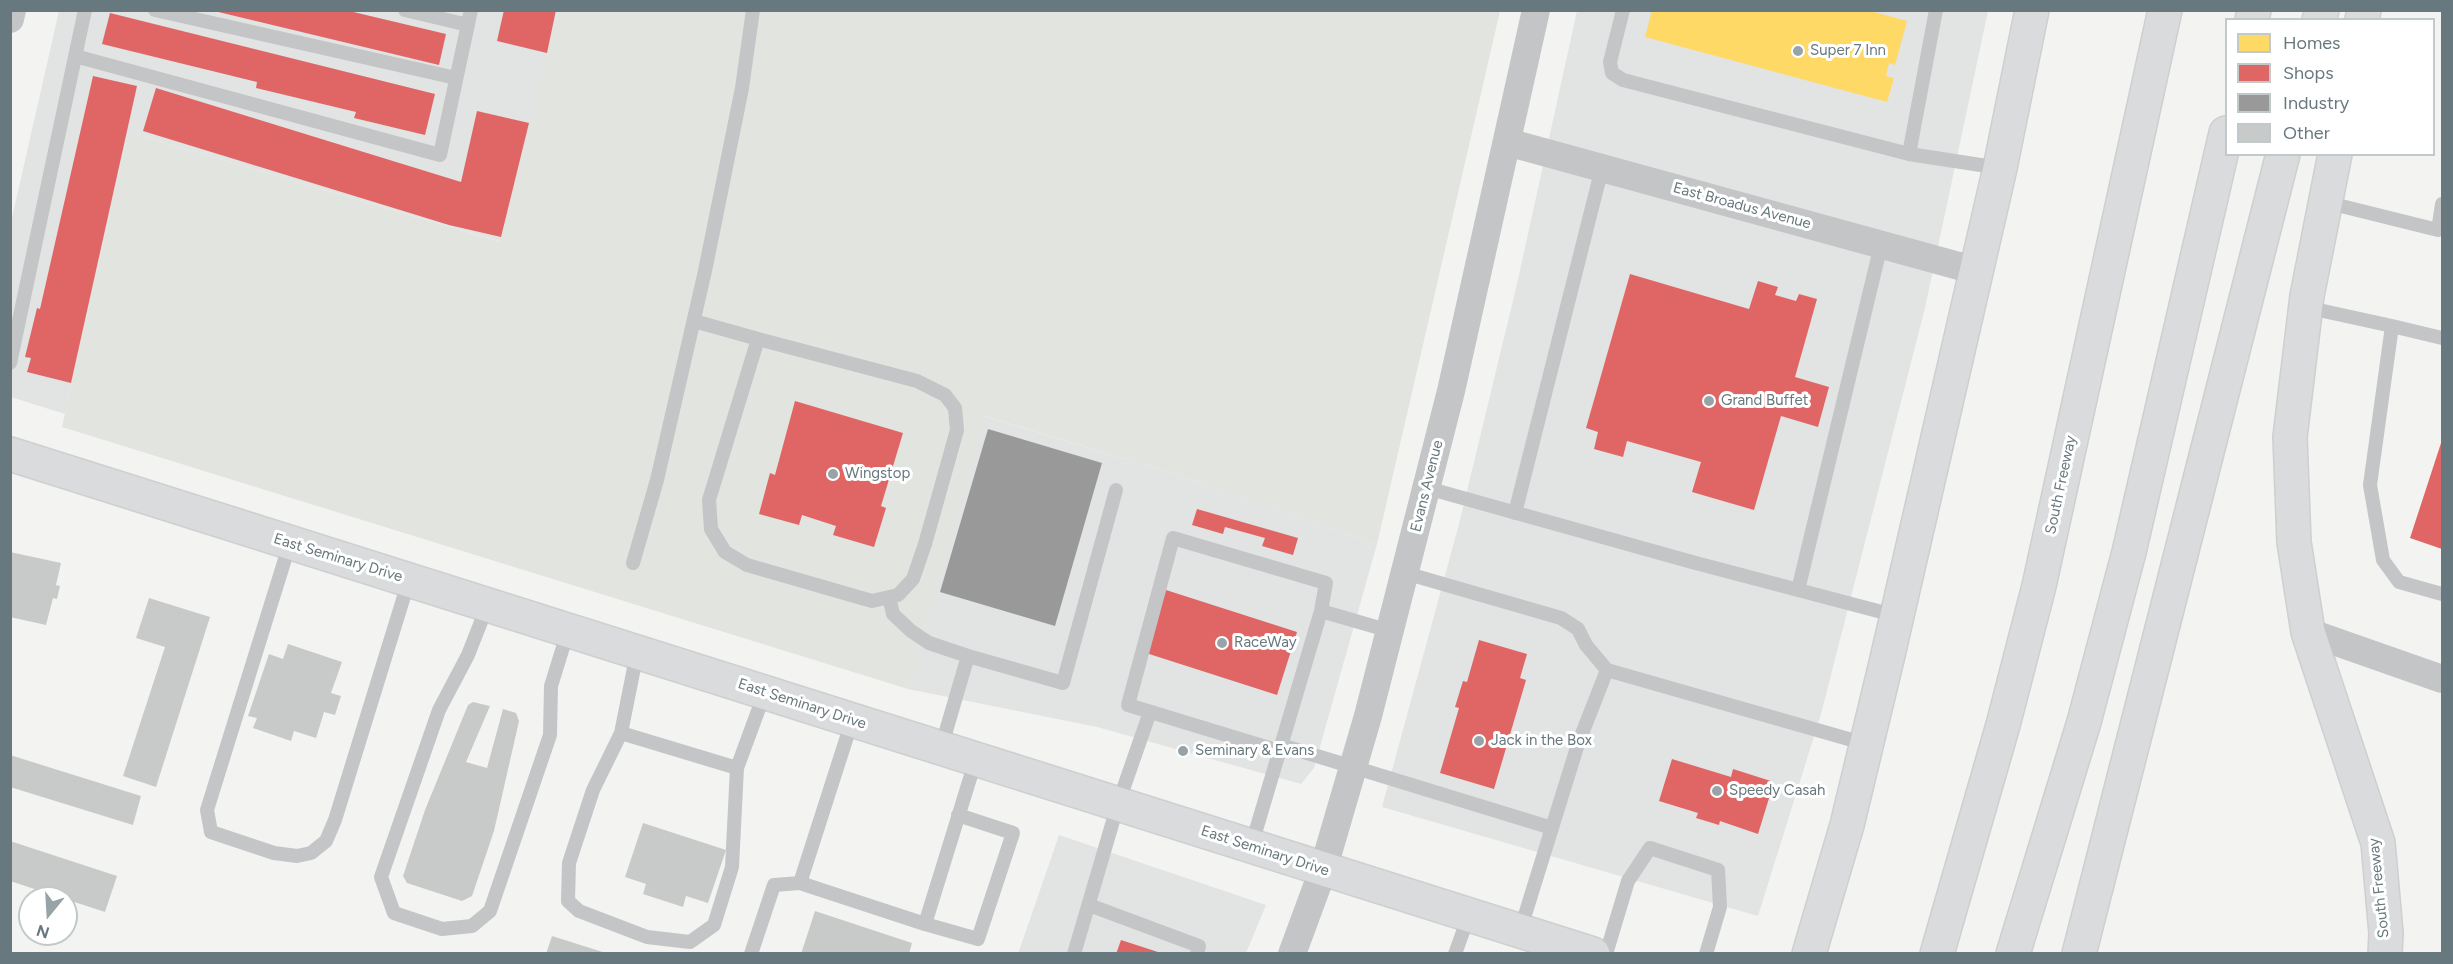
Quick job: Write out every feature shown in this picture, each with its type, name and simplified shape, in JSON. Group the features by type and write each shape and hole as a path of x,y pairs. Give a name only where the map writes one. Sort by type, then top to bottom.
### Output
{"main road":[{"path":"1809,954 1847,825 1897,616 2000,168 2032,10"},
{"name":"South Freeway","path":"1937,954 2000,736 2039,586 2164,10"},
{"path":"2013,954 2084,722 2129,552 2225,137"},
{"path":"2079,954 2282,156"},
{"name":"South Freeway","path":"2335,156 2305,307 2290,437 2294,542 2308,632 2378,843 2386,933 2385,954"},
{"name":"East Seminary Drive","path":"10,454 1593,954"}],"street":[{"path":"10,19 12,10"},
{"name":"Evans Avenue","path":"1292,954 1323,870 1354,765 1427,488 1451,391 1536,10"},
{"name":"East Broadus Avenue","path":"1507,142 1977,271"},
{"path":"2308,632 2442,679"}],"lane":[{"path":"10,363 85,10"},
{"path":"154,10 456,78"},
{"path":"405,10 468,25"},
{"path":"75,56 440,155 471,10"},
{"path":"633,563 657,480 694,321 742,88 753,10"},
{"path":"1623,10 1610,62 1612,73 1623,80 1909,154 2000,168"},
{"path":"1909,154 1936,10"},
{"path":"1515,513 1602,168"},
{"path":"2325,202 2438,230 2442,204"},
{"path":"1798,590 1881,245"},
{"path":"2305,307 2442,338"},
{"path":"694,321 917,381 945,395 955,408 957,430 919,561 913,579 898,595 872,601 747,565 725,552 711,529 710,500 758,339"},
{"path":"2392,326 2370,485 2384,560 2399,582 2442,594"},
{"path":"1427,488 1897,616"},
{"path":"889,597 893,614 911,631 929,643 1063,683 1116,490"},
{"path":"1251,847 1280,748 1321,611 1326,582 1173,538 1128,705 1280,748 1354,765 1552,828"},
{"path":"290,543 207,810 212,832 274,853 297,856 311,853 326,841 335,820 409,580"},
{"path":"1405,573 1561,618 1578,628 1586,645 1607,670 1866,744"},
{"path":"488,604 468,655 439,710 381,877 394,913 442,929 472,926 490,911 550,735 551,686 568,631"},
{"path":"1321,611 1390,631"},
{"path":"636,653 621,733 593,790 569,863 568,901 579,911 647,937 690,942 714,925 732,867 737,768 765,692"},
{"path":"941,748 968,656"},
{"path":"1520,931 1578,744 1607,670"},
{"path":"1074,954 1118,804 1150,712"},
{"path":"800,883 852,721"},
{"path":"621,733 737,768"},
{"path":"925,924 976,759"},
{"path":"751,954 774,885 800,883 978,939 1013,833 958,815"},
{"path":"1606,954 1628,881 1650,848 1718,870 1720,907 1706,954"},
{"path":"1089,905 1198,950"},
{"path":"1455,954 1469,915"}],"shaded area":[{"path":"59,11 558,11 502,242 128,132 65,414 11,397 11,222"},
{"path":"558,11 1500,11 1377,544 1170,473 985,416 908,689 62,427 128,132 501,242"},
{"path":"1577,11 1988,11 1925,308 1821,714 1758,916 1382,807 1459,524 1517,284"},
{"path":"984,416 1170,473 1377,544 1314,768 1301,784 1097,727 908,689"},
{"path":"1059,835 1266,905 1246,953 1018,954"}],"building: Homes":[{"name":"Super 7 Inn","path":"1652,10 1867,10 1907,21 1895,65 1889,63 1886,76 1894,78 1887,102 1645,37"}],"building: Shops":[{"path":"210,10 345,10 446,34 439,65"},
{"path":"504,10 556,10 547,53 497,41"},
{"path":"110,13 435,94 425,135 354,118 356,112 256,88 257,82 102,44"},
{"path":"93,76 137,86 71,383 27,372 31,358 25,357 37,308 40,309"},
{"path":"156,88 461,182 477,111 529,123 501,237 449,225 143,131"},
{"name":"Grand Buffet","path":"1630,274 1749,309 1758,281 1778,287 1775,295 1796,301 1799,294 1817,299 1795,377 1829,387 1818,427 1781,416 1754,510 1692,492 1701,462 1627,441 1623,457 1594,449 1598,432 1586,428"},
{"name":"Wingstop","path":"795,401 903,433 881,506 886,508 874,547 833,535 836,526 802,515 799,525 759,514 770,473 775,475"},
{"path":"2442,440 2442,549 2410,538"},
{"path":"1197,509 1298,538 1293,555 1262,546 1265,538 1225,527 1223,534 1192,525"},
{"name":"RaceWay","path":"1166,590 1297,632 1277,695 1146,653"},
{"name":"Jack in the Box","path":"1479,640 1527,654 1520,678 1526,680 1494,789 1440,773 1459,708 1455,707 1463,681 1467,682"},
{"name":"Speedy Casah","path":"1672,759 1731,777 1733,769 1774,782 1758,834 1720,821 1719,825 1696,818 1698,813 1659,801"},
{"path":"1121,940 1161,953 1161,954 1116,954"}],"building: Industry":[{"path":"988,429 1102,463 1055,626 940,592"}],"building: Other":[{"path":"10,552 61,563 56,585 60,586 57,599 53,598 46,625 10,617"},
{"path":"149,598 210,617 156,787 123,776 165,647 136,638"},
{"path":"288,644 342,662 331,693 341,696 335,715 324,712 316,738 294,731 291,741 253,728 257,718 248,716 269,654 283,659"},
{"path":"473,702 490,706 466,762 487,768 503,709 516,713 519,721 494,831 472,896 462,901 407,883 403,876 425,810 468,705"},
{"path":"10,755 141,796 133,825 10,787"},
{"path":"643,823 726,850 708,903 686,896 683,907 643,894 646,884 625,877"},
{"path":"10,841 117,876 105,912 78,903 78,886 25,886 10,881"},
{"path":"815,911 912,943 909,954 801,954"},
{"path":"552,936 606,953 606,954 546,954"}],"place":[{"name":"Super 7 Inn","path":"1798,51"},
{"name":"Grand Buffet","path":"1709,401"},
{"name":"Wingstop","path":"833,474"},
{"name":"RaceWay","path":"1222,643"},
{"name":"Jack in the Box","path":"1479,741"},
{"name":"Seminary & Evans","path":"1183,751"},
{"name":"Speedy Casah","path":"1717,791"}]}
